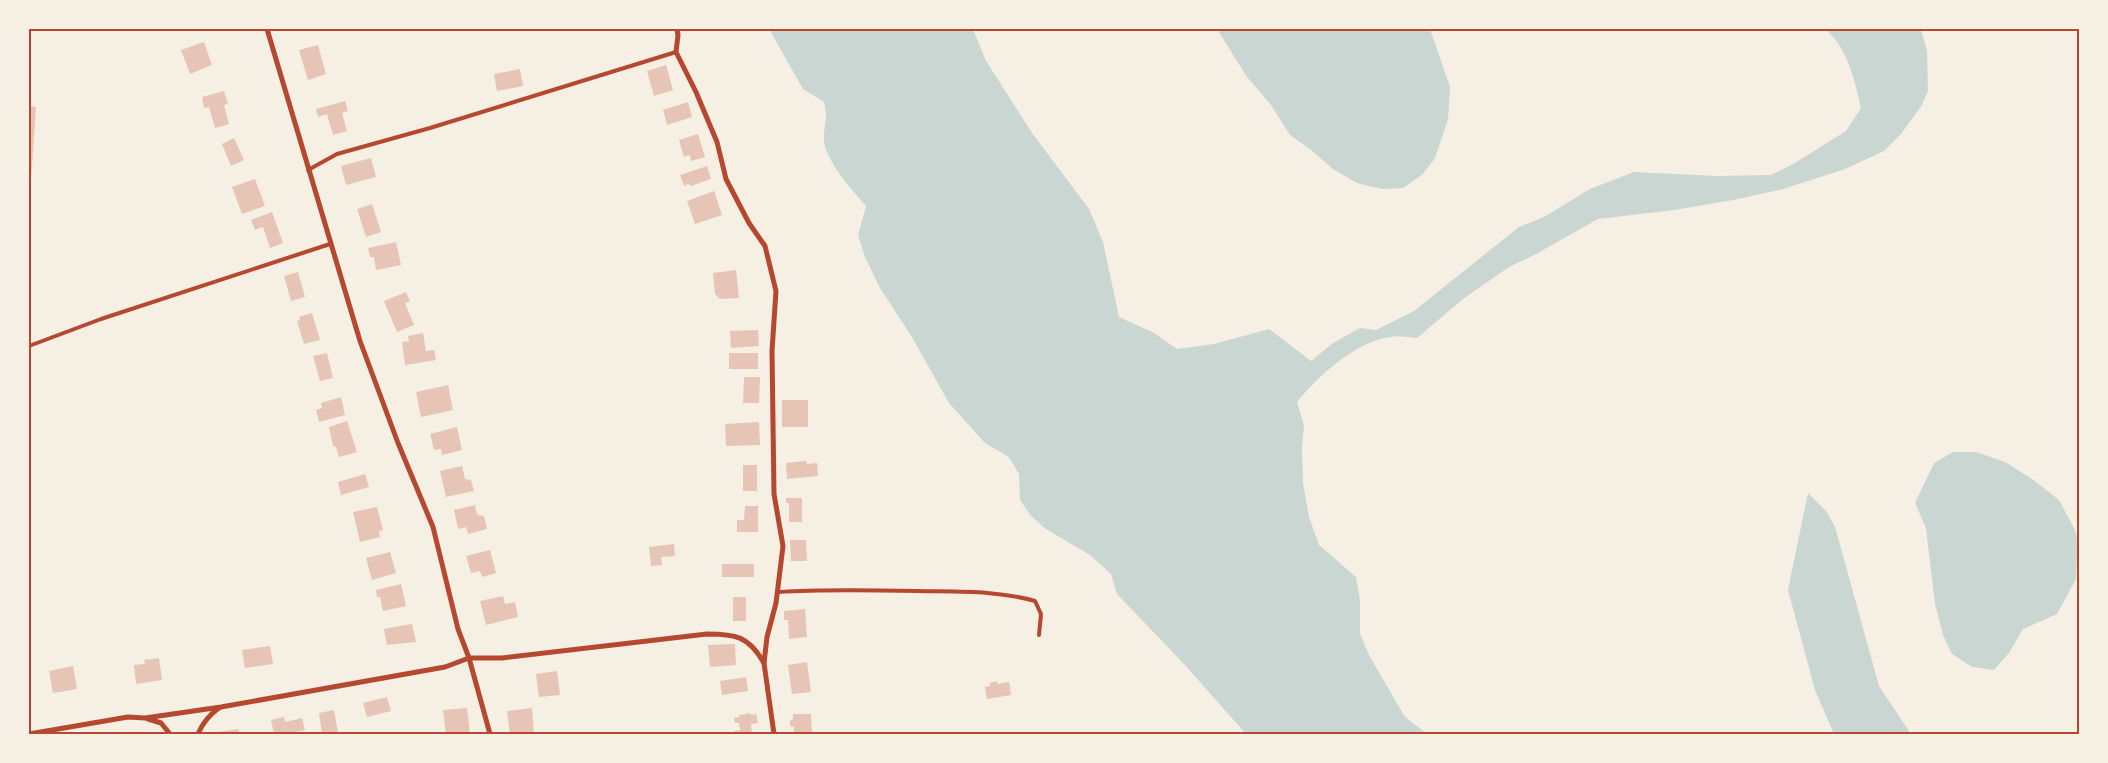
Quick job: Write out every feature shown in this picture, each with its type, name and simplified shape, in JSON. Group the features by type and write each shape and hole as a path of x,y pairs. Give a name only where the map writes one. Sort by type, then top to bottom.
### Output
{"street":[{"path":"267,29 360,341 398,443 433,527 458,629 469,658 490,734"},
{"path":"677,29 676,52 696,92 717,142 726,179 749,223 765,246 776,291 772,350 774,494 783,546 778,592 764,662 774,734"},
{"path":"29,734 128,717 145,718 221,707 445,667 469,658 502,658 707,634 728,634 742,638 756,649 764,662"},
{"path":"198,734 210,715 221,707"},
{"path":"145,718 160,723 170,734"}],"lane":[{"path":"308,170 337,154 457,120 676,52"},
{"path":"29,346 110,316 330,244"},
{"path":"778,592 821,589 985,592 1015,595 1035,601 1042,614 1039,635"}],"shaded area":[{"path":"769,29 973,29 986,61 1032,133 1089,209 1103,242 1119,317 1154,333 1177,349 1214,344 1269,329 1311,361 1333,343 1360,328 1376,330 1414,311 1519,227 1544,217 1590,189 1634,172 1717,176 1771,175 1795,163 1846,131 1861,108 1853,76 1844,54 1833,36 1825,29 1921,29 1927,51 1928,91 1922,105 1901,134 1884,151 1845,169 1783,189 1674,210 1598,219 1509,267 1463,299 1417,338 1390,337 1377,340 1351,353 1326,371 1297,402 1304,426 1302,447 1303,483 1309,517 1319,545 1356,577 1360,600 1360,634 1370,657 1405,717 1427,734 1246,734 1185,665 1117,594 1111,574 1090,555 1046,529 1031,516 1020,500 1019,474 1009,457 985,443 949,403 912,337 880,288 865,257 858,235 866,206 840,175 829,157 824,141 826,114 824,102 803,89"},
{"path":"1217,29 1430,29 1450,87 1448,119 1435,158 1423,174 1403,188 1382,189 1357,183 1333,169 1290,135 1271,105 1247,77"},
{"path":"1953,452 1976,452 2005,462 2032,479 2059,500 2075,530 2078,542 2076,579 2057,614 2023,629 2009,653 1994,670 1972,667 1952,654 1943,635 1935,604 1926,528 1915,503 1934,463"},
{"path":"1808,493 1826,511 1835,527 1879,686 1911,734 1834,734 1815,690 1788,590"}],"building":[{"path":"204,42 212,65 190,74 181,50"},
{"path":"318,45 326,74 308,80 299,50"},
{"path":"666,65 673,90 654,96 647,71"},
{"path":"520,69 523,86 497,91 494,74"},
{"path":"224,91 228,104 224,105 229,124 215,128 209,107 204,108 202,97"},
{"path":"345,101 348,111 342,113 347,131 333,135 327,114 318,117 316,109"},
{"path":"688,102 692,117 667,125 663,110"},
{"path":"29,106 36,107 31,181 29,181"},
{"path":"698,134 705,157 691,161 690,155 684,157 679,140"},
{"path":"234,138 244,160 231,166 222,144"},
{"path":"371,158 376,177 346,185 341,166"},
{"path":"707,166 711,179 691,186 688,184 684,186 680,175"},
{"path":"255,179 265,206 242,214 232,187"},
{"path":"714,191 722,215 695,224 687,201"},
{"path":"372,204 381,232 366,237 357,209"},
{"path":"272,212 283,243 270,248 263,227 255,230 251,220"},
{"path":"396,242 401,265 376,270 374,257 370,257 368,248"},
{"path":"736,270 739,298 720,299 715,294 713,273"},
{"path":"298,272 305,297 291,301 284,276"},
{"path":"406,292 410,301 405,303 414,325 397,332 384,301"},
{"path":"312,313 320,340 304,344 297,321 300,320 299,317"},
{"path":"758,330 759,346 731,348 730,331"},
{"path":"423,333 426,351 434,350 436,360 405,365 402,342 409,341 408,336"},
{"path":"327,353 333,378 320,381 313,356"},
{"path":"729,353 758,353 758,369 729,369"},
{"path":"744,377 760,377 759,403 743,403"},
{"path":"448,385 453,410 421,417 416,392"},
{"path":"341,397 345,415 319,422 316,410 322,408 321,403"},
{"path":"782,400 808,400 808,427 782,427"},
{"path":"347,421 357,452 339,457 336,447 333,446 329,427"},
{"path":"759,422 760,445 726,446 725,424"},
{"path":"457,427 462,450 442,455 441,449 434,450 430,434"},
{"path":"806,461 807,464 817,463 818,476 787,479 786,463"},
{"path":"743,465 757,465 757,491 743,491"},
{"path":"462,466 465,479 471,480 474,491 446,497 440,471"},
{"path":"365,474 369,487 341,495 338,482"},
{"path":"786,498 802,498 802,522 789,522 789,503 786,503"},
{"path":"475,505 477,515 484,516 487,529 468,534 466,527 458,529 454,510"},
{"path":"745,506 758,506 758,532 737,532 737,520 744,520"},
{"path":"377,507 383,530 379,531 380,537 360,542 353,512"},
{"path":"790,540 806,540 807,561 791,561"},
{"path":"674,544 675,556 661,557 662,565 651,566 649,547"},
{"path":"490,550 496,573 482,577 480,571 471,573 466,556"},
{"path":"390,552 396,573 372,580 366,558"},
{"path":"722,564 754,564 754,577 722,577"},
{"path":"401,584 406,606 383,611 380,597 377,597 376,590"},
{"path":"503,596 505,604 515,602 518,617 486,625 480,601"},
{"path":"733,597 746,597 746,621 733,621"},
{"path":"805,609 807,637 789,639 788,620 784,620 784,611"},
{"path":"412,624 416,642 387,645 384,629"},
{"path":"735,644 736,665 710,667 708,645"},
{"path":"270,646 273,664 245,668 242,650"},
{"path":"159,658 162,680 136,684 134,665 145,664 144,660"},
{"path":"807,662 811,692 792,694 788,665"},
{"path":"73,666 77,689 53,693 49,671"},
{"path":"557,671 560,695 539,697 536,674"},
{"path":"746,677 748,691 722,695 720,681"},
{"path":"997,681 997,684 1009,682 1011,695 987,699 985,687"},
{"path":"387,697 391,711 367,717 363,703"},
{"path":"467,708 470,734 446,734 443,710"},
{"path":"532,708 534,734 510,734 507,711"},
{"path":"334,710 338,733 322,734 319,713"},
{"path":"750,713 751,715 756,714 758,723 751,724 752,734 734,734 734,731 740,730 739,723 735,723 734,718"},
{"path":"793,714 811,714 812,734 794,734 794,727 790,726"},
{"path":"284,717 285,722 302,718 305,730 286,734 274,734 271,720"},
{"path":"239,729 239,734 210,734 210,733"}]}
